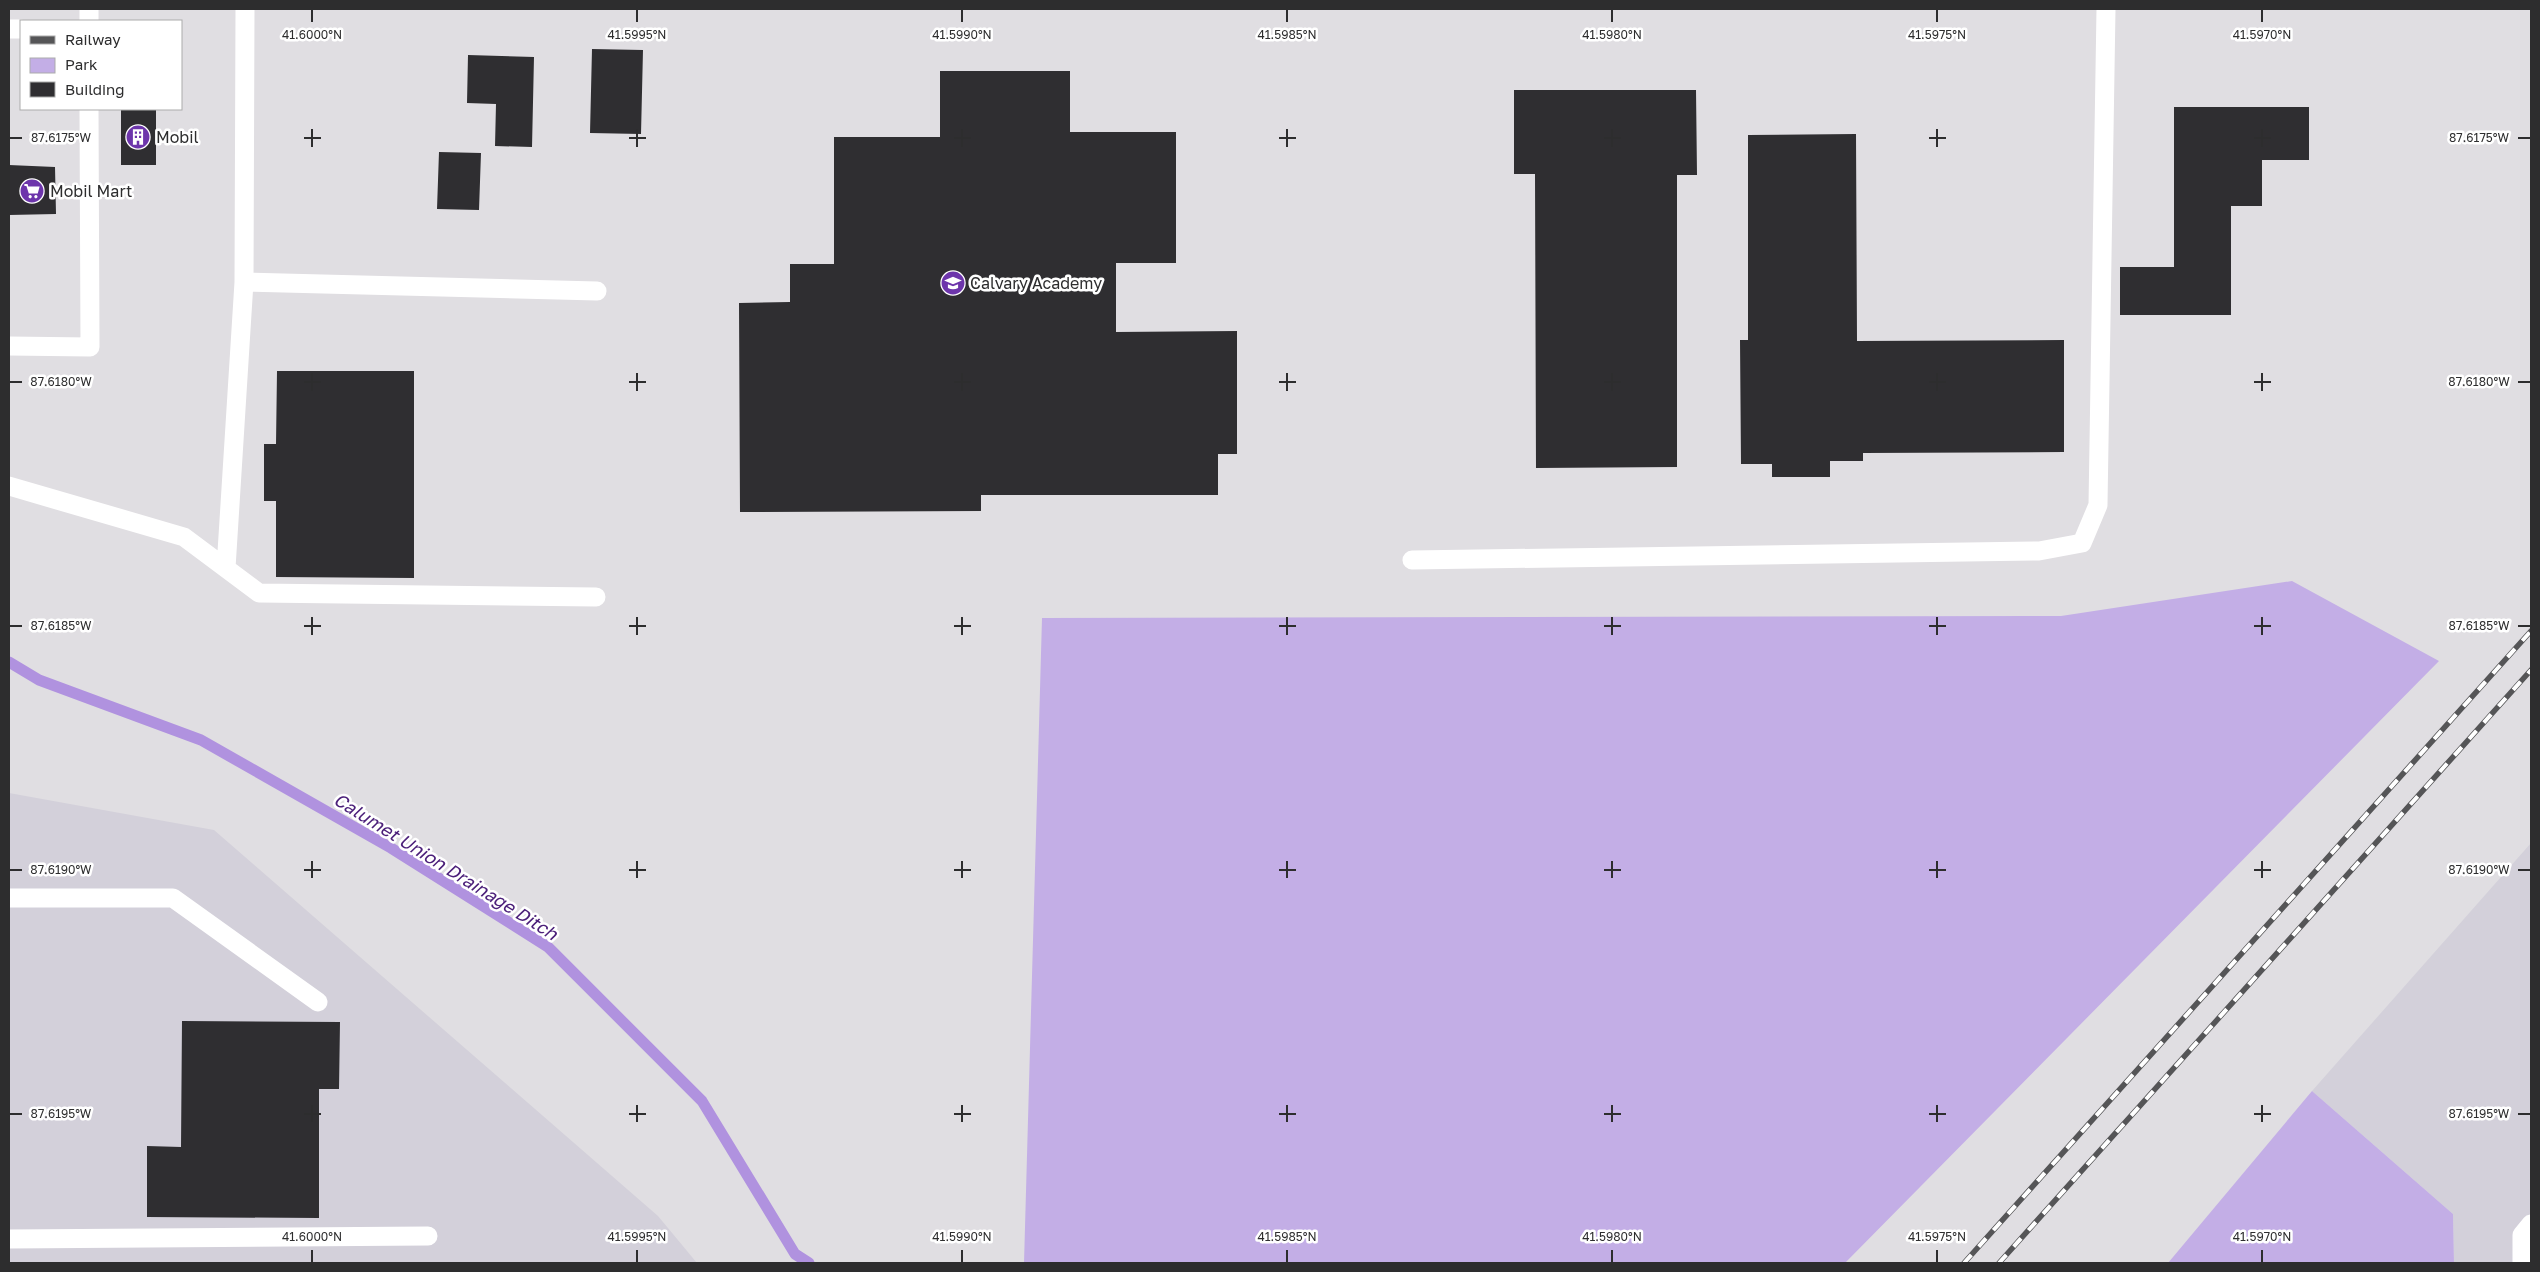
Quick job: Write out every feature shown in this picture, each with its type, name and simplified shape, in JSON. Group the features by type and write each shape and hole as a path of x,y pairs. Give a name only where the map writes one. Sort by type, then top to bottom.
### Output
{"lane":[{"path":"226,568 244,282 245,9"},
{"path":"1412,560 2039,551 2082,543 2098,505 2106,9"},
{"path":"9,346 90,347 89,110"},
{"path":"244,282 597,291"},
{"path":"9,486 184,537 259,593 596,597"},
{"path":"9,898 173,898 318,1002"},
{"path":"2522,1263 2522,1235 2531,1224"},
{"path":"9,1239 428,1236"}],"shaded area":[{"path":"9,793 214,830 658,1216 697,1263 9,1263"},
{"path":"2531,843 2531,1263 2454,1263 2453,1214 2312,1091"}],"green space":[{"path":"2292,581 2439,661 1845,1263 1024,1263 1042,618 2061,616"},
{"path":"2312,1091 2453,1214 2454,1263 2168,1263"}],"building":[{"path":"592,49 643,50 641,134 590,133"},
{"path":"468,55 534,57 532,147 495,146 496,104 467,103"},
{"name":"Calvary Academy","path":"940,71 1070,71 1070,132 1176,132 1176,263 1116,263 1116,332 1237,331 1237,454 1218,454 1218,495 981,495 981,511 740,512 739,303 790,302 790,264 834,264 834,137 940,137"},
{"path":"1514,90 1696,90 1697,175 1677,175 1677,467 1536,468 1535,174 1514,174"},
{"path":"2174,107 2309,107 2309,160 2262,160 2262,206 2231,206 2231,315 2120,315 2120,267 2174,267"},
{"name":"Mobil","path":"121,110 156,110 156,165 121,165"},
{"path":"1856,134 1857,341 2064,340 2064,452 1863,453 1863,461 1830,461 1830,477 1772,477 1772,464 1741,464 1740,340 1748,340 1748,135"},
{"path":"439,152 481,153 479,210 437,209"},
{"name":"Mobil Mart","path":"9,165 55,167 56,214 9,215"},
{"path":"277,371 414,371 414,578 276,577 276,501 264,501 264,444 276,444"},
{"path":"182,1021 340,1022 339,1089 319,1089 319,1218 147,1217 147,1146 181,1147"}],"waterway":[{"name":"Calumet Union Drainage Ditch","path":"9,662 39,680 201,740 391,848 548,947 702,1101 795,1254 809,1263"}],"railway":[{"path":"1964,1263 2531,631"},
{"path":"1999,1263 2531,670"}],"place":[{"name":"Mobil","path":"138,137"},
{"name":"Mobil Mart","path":"32,191"},
{"name":"Calvary Academy","path":"953,283"}]}
